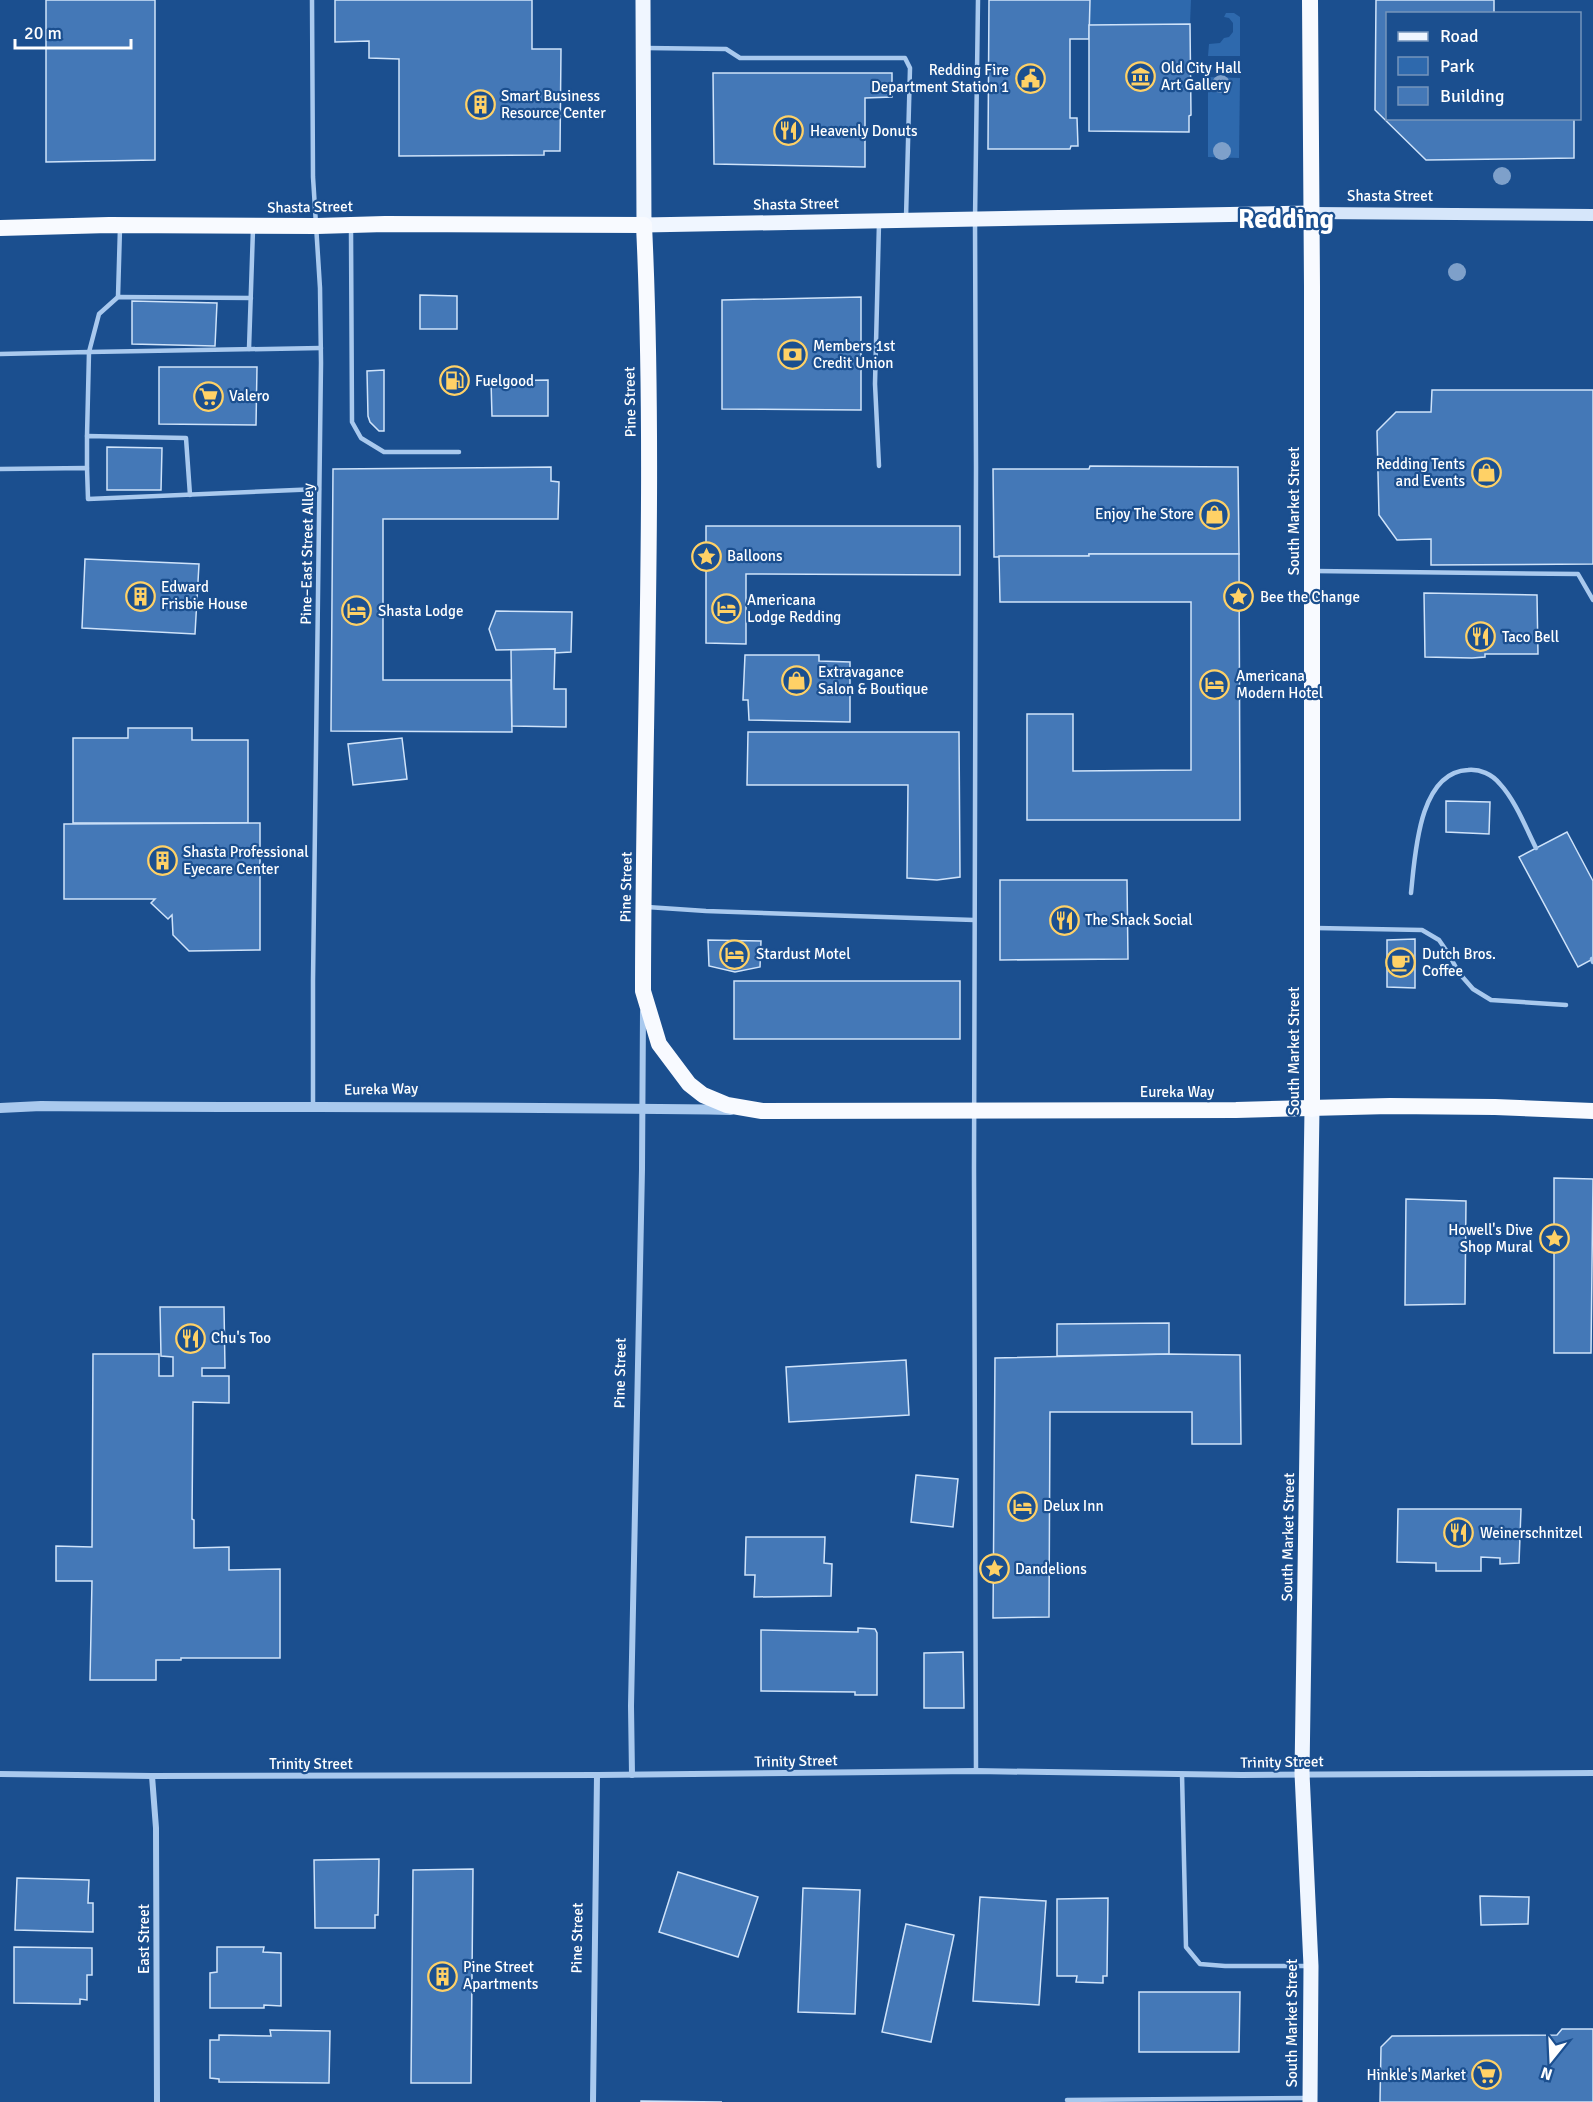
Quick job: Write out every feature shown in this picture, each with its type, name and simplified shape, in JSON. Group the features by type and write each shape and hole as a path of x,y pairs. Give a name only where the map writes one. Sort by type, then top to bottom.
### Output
{"highway":[{"name":"South Market Street","path":"1310,0 1312,1109"},
{"name":"Shasta Street","path":"0,228 120,225 644,225"},
{"name":"Pine Street","path":"643,991 650,573 647,289 644,225"},
{"name":"Eureka Way","path":"643,991 659,1044 689,1084 703,1095 727,1105 762,1111 1312,1109 1390,1106 1593,1111"}],"main road":[{"name":"Pine Street","path":"644,0 644,225"},
{"name":"Shasta Street","path":"644,225 1311,213 1593,214"},
{"name":"South Market Street","path":"1310,2100 1311,1966 1302,1773 1312,1109"}],"street":[{"name":"Pine Street","path":"632,1775 631,1706 643,991"},
{"name":"Eureka Way","path":"0,1108 41,1106 415,1107 762,1111"},
{"name":"Trinity Street","path":"0,1774 632,1775 976,1771 1182,1774 1593,1773"},
{"name":"Pine Street","path":"593,2102 597,1775"},
{"name":"East Street","path":"152,1776 156,1828 157,2102"}],"lane":[{"name":"Pine–East Street Alley","path":"312,0 313,177 321,348 313,1108"},
{"path":"976,1771 975,220 978,0"},
{"path":"644,48 726,49 740,58 905,58 910,68 906,220"},
{"path":"879,220 875,384 879,466"},
{"path":"351,224 352,422 362,438 384,452 459,452"},
{"path":"118,297 120,225"},
{"path":"249,349 253,225"},
{"path":"251,298 118,297 99,314 89,352 88,499 320,489"},
{"path":"0,354 321,348"},
{"path":"87,436 186,438 190,495"},
{"path":"0,469 87,468"},
{"path":"1312,571 1578,574 1593,600"},
{"path":"1411,893 1416,839 1426,807 1438,787 1453,773 1477,769 1499,783 1536,848"},
{"path":"643,907 717,912 975,920"},
{"path":"1312,927 1422,930 1439,940 1449,953 1459,973 1482,996 1491,1000 1566,1005"},
{"path":"1182,1774 1186,1947 1200,1964 1311,1966"},
{"path":"1067,2100 1310,2100"}],"green space":[{"path":"1090,0 1191,0 1190,24 1089,25"},
{"path":"1226,13 1234,13 1240,17 1240,56 1208,56 1209,44 1220,43 1233,32 1233,23 1229,18 1224,17"},
{"path":"1208,77 1240,78 1239,158 1208,157"}],"building":[{"path":"46,0 155,0 155,160 46,162"},
{"name":"Smart Business Resource Center","path":"335,0 532,0 532,49 561,49 560,151 544,151 544,155 399,156 399,59 369,58 369,41 335,42"},
{"name":"Redding Fire Department Station 1","path":"989,0 1090,0 1089,39 1070,39 1070,118 1077,118 1078,146 1071,146 1070,149 988,149"},
{"path":"1376,0 1494,0 1494,12 1386,12 1386,120 1574,120 1574,158 1426,160 1375,110"},
{"name":"Old City Hall Art Gallery","path":"1190,24 1191,115 1189,116 1189,132 1089,131 1089,25"},
{"name":"Heavenly Donuts","path":"713,73 892,73 892,97 865,98 865,167 714,164"},
{"path":"420,295 457,296 457,329 420,329"},
{"name":"Members 1st Credit Union","path":"861,297 861,410 722,409 722,300"},
{"path":"132,301 217,303 215,346 132,344"},
{"name":"Valero","path":"159,367 257,367 256,425 159,424"},
{"path":"384,370 384,431 379,431 370,422 368,416 367,371"},
{"path":"548,380 548,416 492,416 491,381"},
{"name":"Redding Tents and Events","path":"1432,390 1593,390 1593,564 1431,565 1431,539 1397,540 1379,515 1377,431 1396,412 1431,412"},
{"path":"107,447 162,448 161,490 107,490"},
{"path":"1090,466 1238,467 1239,554 1089,554 1089,556 994,557 993,469 1089,469"},
{"name":"Shasta Lodge","path":"551,467 551,481 559,482 558,519 383,519 383,680 511,680 512,732 331,731 333,469"},
{"name":"Americana Lodge Redding","path":"706,526 960,526 960,575 746,574 746,644 706,643"},
{"name":"Americana Modern Hotel","path":"1089,554 1239,554 1240,820 1027,820 1027,714 1073,714 1073,771 1191,770 1191,602 1000,602 999,556 1089,556"},
{"name":"Edward Frisbie House","path":"85,559 199,564 195,634 82,628"},
{"name":"Taco Bell","path":"1424,593 1537,595 1538,654 1485,654 1485,657 1472,658 1425,657"},
{"path":"496,611 572,612 571,652 554,653 555,649 496,650 489,629"},
{"path":"555,649 554,689 566,689 566,727 512,726 511,650"},
{"name":"Extravagance Salon & Boutique","path":"745,655 819,655 819,661 850,662 850,722 749,720 748,700 743,700"},
{"path":"128,728 192,728 192,740 248,740 248,823 73,823 73,738 128,738"},
{"path":"748,732 959,732 960,877 937,880 907,878 908,785 747,785"},
{"path":"402,738 407,779 353,785 348,744"},
{"path":"1446,801 1490,802 1489,834 1446,832"},
{"name":"Shasta Professional Eyecare Center","path":"260,823 260,950 189,951 173,935 172,915 168,919 151,903 155,899 64,899 64,824"},
{"path":"1567,832 1593,881 1593,959 1578,967 1519,857"},
{"name":"The Shack Social","path":"1000,880 1127,880 1128,959 1000,960"},
{"name":"Dutch Bros. Coffee","path":"1415,939 1415,988 1387,987 1387,940"},
{"name":"Stardust Motel","path":"708,940 761,941 760,967 735,972 709,966"},
{"path":"734,981 960,981 960,1039 734,1039"},
{"path":"1554,1178 1593,1179 1591,1353 1554,1353"},
{"path":"1406,1199 1466,1201 1465,1304 1405,1305"},
{"path":"160,1307 224,1307 225,1368 202,1368 202,1376 229,1376 229,1403 193,1402 192,1519 194,1520 194,1548 229,1547 229,1570 280,1569 280,1658 156,1660 156,1680 90,1680 92,1581 56,1581 56,1546 92,1547 93,1354 159,1354 159,1376 173,1376 173,1357 161,1356"},
{"path":"1169,1323 1169,1354 1057,1356 1057,1324"},
{"name":"Delux Inn","path":"1169,1354 1240,1355 1241,1444 1192,1444 1192,1412 1050,1412 1049,1617 993,1618 995,1358"},
{"path":"906,1360 909,1415 789,1422 786,1367"},
{"path":"916,1475 958,1479 953,1527 911,1522"},
{"name":"Weinerschnitzel","path":"1398,1509 1521,1509 1519,1563 1500,1564 1500,1558 1481,1557 1481,1571 1436,1571 1436,1563 1397,1562"},
{"path":"746,1537 825,1537 824,1563 832,1564 831,1596 754,1597 755,1575 745,1575"},
{"path":"858,1628 875,1629 877,1633 877,1695 855,1695 855,1692 761,1691 761,1630 858,1632"},
{"path":"963,1652 964,1708 924,1708 924,1653"},
{"path":"379,1859 378,1915 375,1915 375,1928 315,1928 314,1860"},
{"name":"Pine Street Apartments","path":"473,1869 471,2083 411,2083 413,1870"},
{"path":"678,1872 758,1897 738,1957 659,1932"},
{"path":"17,1878 89,1880 88,1903 93,1903 93,1932 15,1930"},
{"path":"803,1888 860,1890 855,2014 798,2012"},
{"path":"1480,1896 1529,1897 1528,1924 1481,1925"},
{"path":"980,1897 1046,1901 1039,2005 973,2001"},
{"path":"1108,1898 1107,1976 1103,1976 1103,1983 1076,1982 1077,1976 1057,1976 1057,1899"},
{"path":"906,1924 954,1935 931,2042 882,2032"},
{"path":"14,1947 92,1948 92,1975 87,1975 87,2000 80,1999 80,2004 14,2003"},
{"path":"217,1947 264,1947 263,1952 281,1953 281,2006 210,2008 210,1973 217,1972"},
{"path":"1139,1992 1240,1992 1239,2052 1139,2052"},
{"name":"Hinkle's Market","path":"1562,2029 1593,2029 1593,2102 1380,2102 1381,2047 1392,2036 1557,2035"},
{"path":"270,2030 330,2031 329,2083 219,2082 219,2079 210,2078 210,2040 219,2040 219,2035 271,2036"},
{"path":"641,2101 722,2102 641,2102"}],"place":[{"name":"Old City Hall Art Gallery","path":"1140,77"},
{"name":"Redding Fire Department Station 1","path":"1030,79"},
{"name":"Smart Business Resource Center","path":"480,105"},
{"name":"Heavenly Donuts","path":"789,131"},
{"name":"Members 1st Credit Union","path":"792,355"},
{"name":"Fuelgood","path":"454,381"},
{"name":"Valero","path":"208,396"},
{"name":"Redding Tents and Events","path":"1486,473"},
{"name":"Enjoy The Store","path":"1215,514"},
{"name":"Balloons","path":"706,556"},
{"name":"Edward Frisbie House","path":"140,596"},
{"name":"Bee the Change","path":"1239,597"},
{"name":"Americana Lodge Redding","path":"726,609"},
{"name":"Shasta Lodge","path":"357,611"},
{"name":"Taco Bell","path":"1481,637"},
{"name":"Extravagance Salon & Boutique","path":"797,681"},
{"name":"Americana Modern Hotel","path":"1215,685"},
{"name":"Shasta Professional Eyecare Center","path":"162,861"},
{"name":"The Shack Social","path":"1064,920"},
{"name":"Stardust Motel","path":"735,954"},
{"name":"Dutch Bros. Coffee","path":"1401,963"},
{"name":"Howell's Dive Shop Mural","path":"1554,1239"},
{"name":"Chu's Too","path":"190,1338"},
{"name":"Delux Inn","path":"1022,1506"},
{"name":"Weinerschnitzel","path":"1459,1533"},
{"name":"Dandelions","path":"994,1569"},
{"name":"Pine Street Apartments","path":"442,1976"},
{"name":"Hinkle's Market","path":"1487,2075"}],"district":[{"name":"Redding","path":"1286,219"}]}
